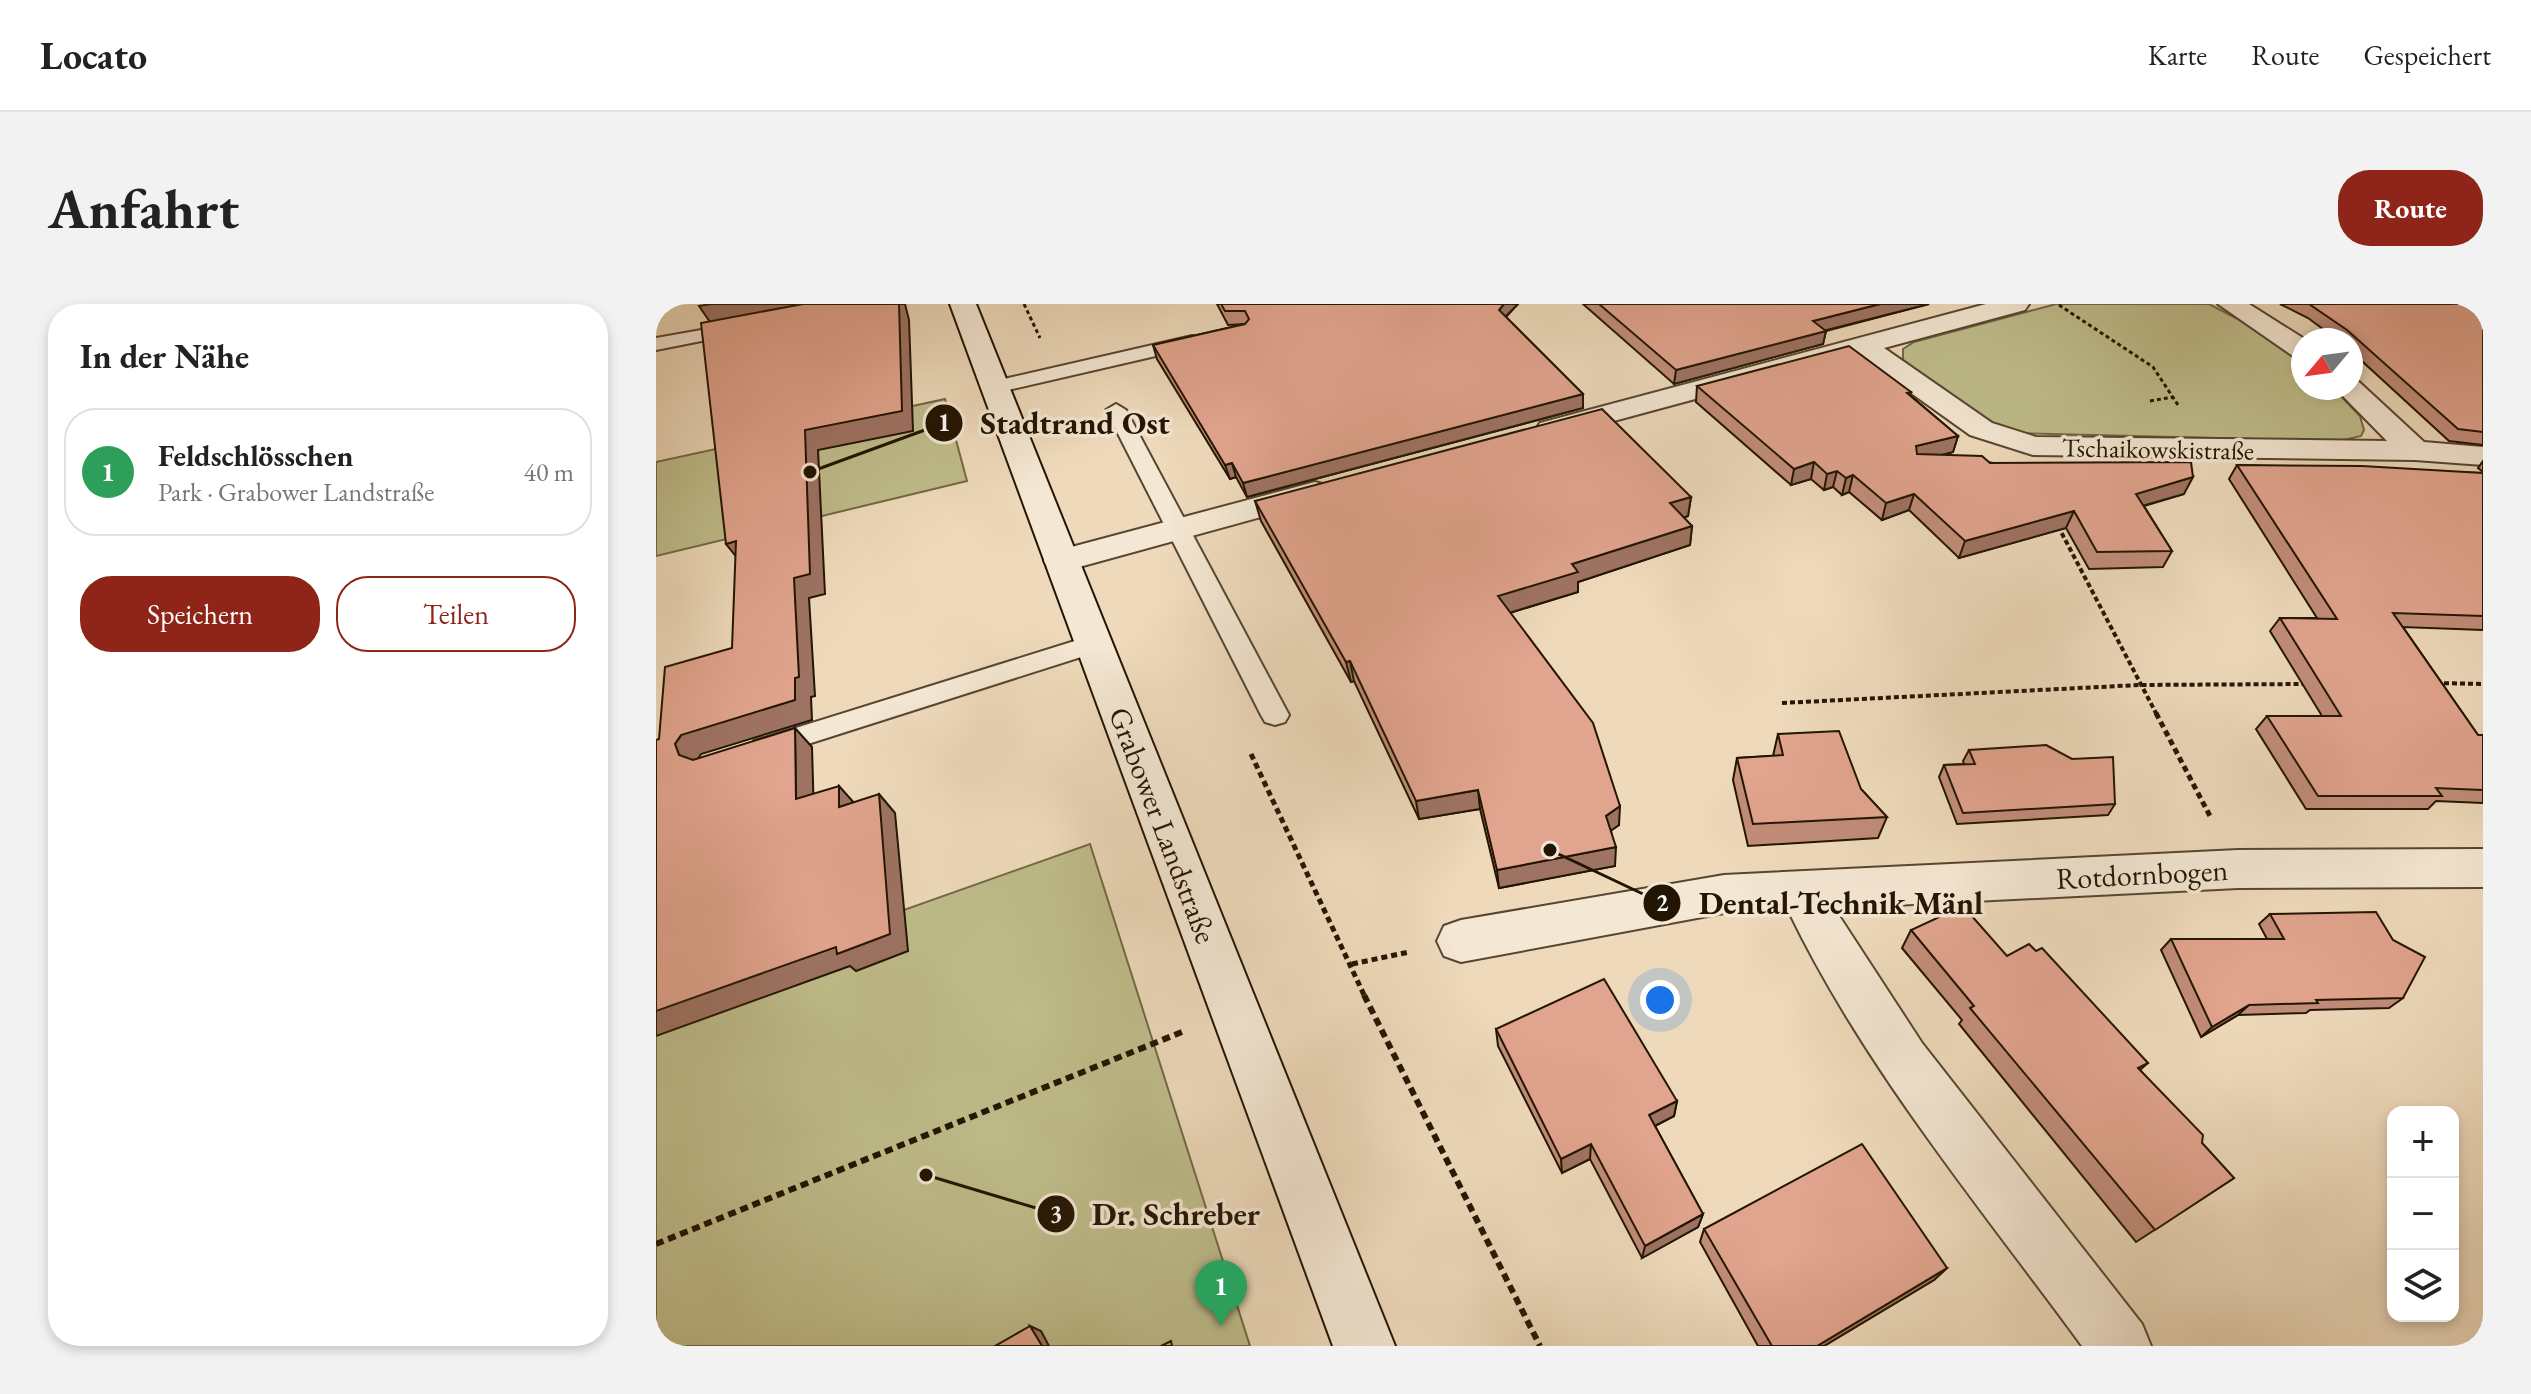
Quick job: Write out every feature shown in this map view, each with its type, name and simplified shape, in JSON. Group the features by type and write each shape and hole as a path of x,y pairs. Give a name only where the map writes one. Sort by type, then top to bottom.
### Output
{"street":[{"name":"Grabower Landstraße","path":"963,304 1364,1346"},
{"path":"1526,436 2016,304"},
{"path":"2231,304 2291,342"},
{"name":"Tschaikowskistraße","path":"1863,346 1981,429 2016,443 2057,448 2415,451 2483,456"},
{"path":"2362,400 2415,451"},
{"path":"1061,561 1344,485"},
{"name":"Rotdornbogen","path":"1461,941 1724,894 2238,869 2483,868"},
{"path":"1802,892 1835,955 1904,1060 2120,1346"}],"lane":[{"path":"656,344 760,325"},
{"path":"995,387 1212,337"},
{"path":"1116,410 1275,715"},
{"path":"742,755 1094,644"}],"path":[{"path":"1024,304 1052,373"},
{"path":"2057,304 2153,367 2207,449"},
{"path":"2016,443 2139,685 2238,869"},
{"path":"2421,683 2483,684"},
{"path":"1782,703 2139,685 2311,684"},
{"path":"1249,749 1401,1073 1540,1346"},
{"path":"656,1244 1233,1010"}],"shaded area":[{"path":"2056,304 2209,304 2255,328 2291,354 2291,400 2345,400 2360,416 2364,430 2361,436 2340,441 2016,433 1986,421 1903,360 1903,349 1914,342"},
{"path":"945,399 967,481 656,556 656,462"},
{"path":"1090,844 1250,1346 656,1346 656,998"}],"building":[{"path":"803,304 899,304 902,411 805,430 810,574 794,578 799,677 795,678 795,700 681,735 675,744 679,755 693,760 795,728 796,799 839,786 839,807 879,794 890,934 837,954 836,947 656,1011 656,740 659,739 665,667 732,648 736,541 726,544 701,323"},
{"path":"1221,304 1504,304 1499,310 1583,394 1243,483 1232,463 1225,465 1153,345 1245,324 1249,319 1245,311 1225,311"},
{"path":"1599,304 1880,304 1813,321 1826,331 1676,370"},
{"path":"2309,304 2483,304 2483,432 2458,429 2363,344 2363,328 2344,328"},
{"path":"1849,346 1911,392 1907,393 1958,436 1916,446 1917,454 1982,456 1990,463 2191,462 2193,477 2136,494 2172,551 2097,552 2074,511 1965,541 1914,494 1886,503 1853,475 1846,478 1837,471 1827,474 1814,462 1794,469 1697,386"},
{"path":"1602,409 1691,497 1670,503 1692,526 1572,564 1578,572 1498,596 1593,723 1620,806 1606,816 1616,847 1497,870 1478,790 1416,801 1350,661 1346,662 1255,501"},
{"path":"2237,465 2362,466 2483,473 2483,616 2393,613 2478,735 2483,735 2483,790 2436,788 2442,796 2318,796 2267,716 2341,716 2280,618 2337,619"},
{"path":"1839,731 1861,789 1887,817 1753,824 1737,758 1783,755 1778,734"},
{"path":"2046,745 2072,759 2113,757 2115,804 1963,813 1944,765 1975,764 1969,750"},
{"path":"1963,906 2007,956 2029,944 2036,951 2042,948 2148,1063 2138,1068 2203,1135 2202,1143 2234,1178 2155,1230 1970,1008 1974,1006 1911,930"},
{"path":"2376,912 2393,940 2425,957 2403,998 2249,1005 2212,1027 2171,939 2284,939 2270,914"},
{"path":"1604,979 1677,1101 1649,1115 1703,1214 1645,1246 1591,1144 1561,1159 1496,1029"},
{"path":"1862,1144 1947,1268 1817,1346 1772,1346 1704,1229"},
{"path":"1030,1326 1042,1346 995,1346"}],"place":[{"name":"Stadtrand Ost","path":"810,472"},
{"name":"Dental-Technik Mänl","path":"1550,850"},
{"name":"Dr. Schreber","path":"926,1175"},
{"name":"Feldschlösschen","path":"1221,1326"}]}
